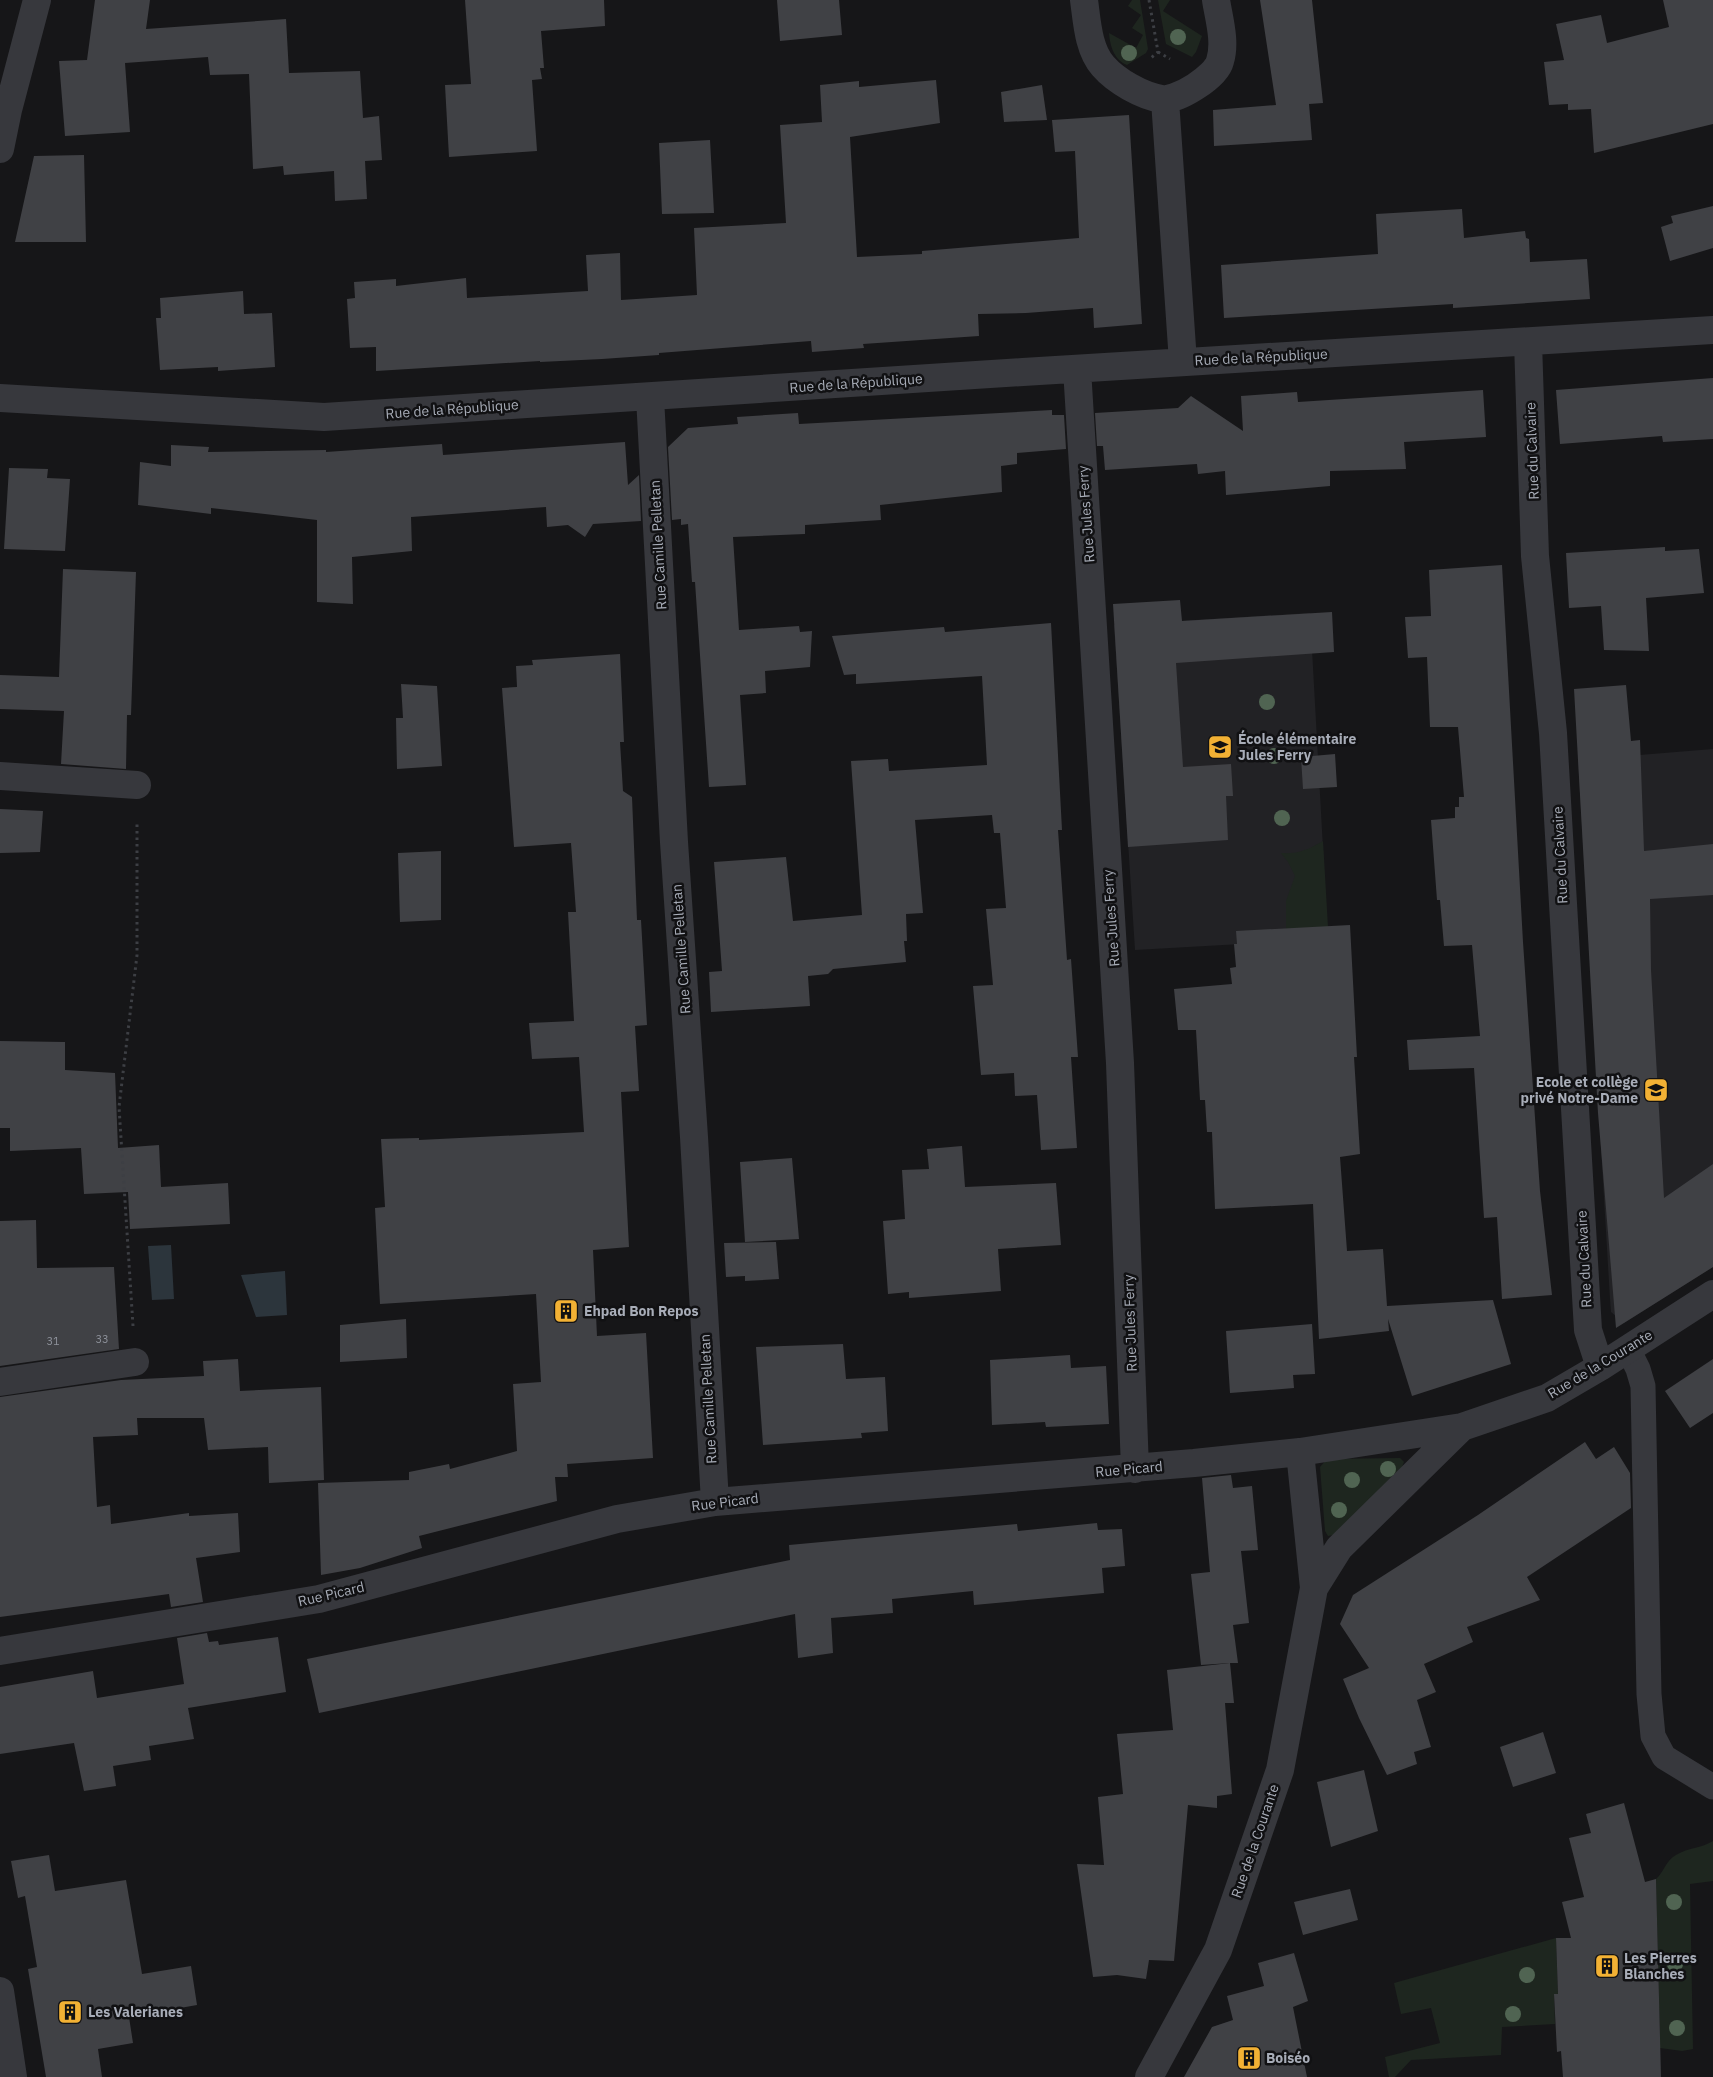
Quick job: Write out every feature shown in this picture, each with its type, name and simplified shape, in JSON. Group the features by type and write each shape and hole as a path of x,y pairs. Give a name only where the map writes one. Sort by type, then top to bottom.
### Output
{"street":[{"path":"0,149 8,110 37,0"},
{"path":"1084,0 1091,42 1101,64 1126,84 1145,94 1165,100 1198,86 1212,75 1220,62 1222,42 1216,0"},
{"path":"1165,100 1183,362"},
{"name":"Rue de la République","path":"0,398 324,418 1183,362 1713,330"},
{"name":"Rue du Calvaire","path":"1528,342 1535,556 1553,733 1588,1330 1600,1366"},
{"name":"Rue Jules Ferry","path":"1077,369 1120,1063 1135,1469"},
{"name":"Rue Camille Pelletan","path":"650,397 674,842 715,1502"},
{"path":"0,776 137,785"},
{"name":"Rue de la Courante","path":"1314,1588 1339,1548 1462,1427 1547,1398 1713,1294"},
{"path":"0,1382 135,1362"},
{"name":"Rue Picard","path":"0,1651 320,1599 617,1519 715,1502 1135,1469 1300,1452 1462,1427"},
{"name":"Rue de la Courante","path":"1148,2077 1218,1950 1280,1770 1314,1588 1300,1452"},
{"path":"0,1991 13,2077"}],"lane":[{"path":"1628,1348 1638,1369 1643,1386 1649,1694 1653,1736 1664,1757 1713,1787"}],"path":[{"path":"1126,84 1158,52 1149,0"},
{"path":"135,1362 119,1107 137,955 137,785"}],"shaded area":[{"path":"1132,0 1140,0 1148,49 1146,53 1127,65 1116,56 1110,43 1109,33 1136,48 1143,35 1132,28 1141,15 1128,6"},
{"path":"1158,0 1170,0 1163,11 1202,36 1192,57 1166,44"},
{"name":"École élémentaire Jules Ferry","path":"1310,613 1328,939 1135,950 1114,625"},
{"name":"Ecole et collège privé Notre-Dame","path":"1713,749 1713,1267 1624,1323 1611,1312 1578,760"},
{"path":"1323,841 1328,927 1286,929 1286,901 1295,876 1281,853 1303,851"},
{"path":"171,1245 174,1299 152,1300 148,1246"},
{"path":"285,1271 287,1315 256,1317 241,1275"},
{"path":"1400,1458 1404,1462 1401,1469 1333,1535 1328,1536 1325,1531 1320,1467 1327,1459"},
{"path":"1713,1841 1713,1881 1690,1884 1693,2049 1682,2051 1660,2048 1656,1879 1673,1857"},
{"path":"1556,1938 1558,1994 1554,1995 1555,2024 1502,2027 1501,2055 1411,2060 1395,2077 1389,2077 1385,2057 1440,2043 1431,2008 1401,2014 1394,1983"}],"building":[{"path":"95,0 150,0 146,29 286,19 289,73 360,71 363,118 379,116 382,160 365,161 367,199 335,201 334,171 284,175 283,166 253,169 249,74 210,75 208,57 125,63 130,132 65,136 59,61 87,60"},
{"path":"465,0 604,0 605,26 541,31 544,68 540,68 542,79 532,80 537,151 449,157 445,85 471,84"},
{"path":"777,0 839,0 842,35 780,41"},
{"path":"1260,0 1312,0 1323,103 1309,104 1312,140 1214,146 1213,110 1276,105"},
{"path":"1663,0 1713,0 1713,124 1594,153 1591,109 1568,110 1568,104 1549,105 1544,62 1564,60 1556,24 1601,15 1607,43 1669,27"},
{"path":"936,80 940,123 850,137 857,257 922,254 922,251 1079,238 1075,151 1055,152 1052,120 1129,115 1142,324 1094,328 1093,308 1026,313 978,314 979,336 863,344 864,348 812,352 811,341 602,359 376,371 376,347 350,348 347,299 355,298 354,282 396,279 396,286 466,278 467,298 588,291 586,255 620,253 621,300 697,295 694,228 786,223 780,125 822,122 820,85 859,81 859,87"},
{"path":"1042,85 1047,120 1004,122 1001,92"},
{"path":"710,140 714,213 662,214 659,143"},
{"path":"84,155 86,242 15,242 34,156"},
{"path":"1713,206 1713,248 1670,261 1661,227 1673,223 1671,216"},
{"path":"1462,209 1464,238 1525,231 1526,238 1529,239 1530,262 1587,259 1590,299 1453,308 1453,304 1224,318 1221,265 1378,254 1376,214"},
{"path":"243,291 244,314 272,313 275,367 218,371 218,367 160,370 156,318 161,318 160,298"},
{"path":"1713,378 1713,439 1663,442 1662,436 1560,444 1556,390"},
{"path":"1483,390 1486,437 1404,442 1406,469 1330,471 1330,486 1226,495 1225,471 1198,474 1197,464 1105,470 1103,446 1097,446 1095,413 1178,408 1191,396 1243,431 1241,396 1297,392 1298,402"},
{"path":"1052,410 1052,415 1064,415 1066,449 1017,453 1017,464 1001,466 1002,492 880,505 881,520 805,525 805,534 733,537 739,630 799,626 800,632 812,631 810,667 765,671 766,693 740,695 746,785 709,787 695,582 692,582 688,524 681,525 681,519 672,520 668,447 688,428 738,424 737,417 798,413 799,424"},
{"path":"625,442 628,485 639,475 641,521 593,524 585,537 568,525 547,527 546,507 411,517 412,551 352,557 353,604 317,602 317,520 211,508 211,514 138,505 140,462 171,466 171,445 209,447 208,452 326,450 326,452 442,444 443,455"},
{"path":"9,468 48,469 47,478 70,479 65,551 4,549"},
{"path":"1665,547 1665,551 1699,549 1704,593 1646,598 1649,651 1604,650 1601,606 1569,608 1566,553"},
{"path":"1502,565 1523,942 1540,1191 1552,1295 1502,1299 1497,1217 1484,1218 1474,1068 1409,1070 1407,1040 1480,1036 1472,945 1444,946 1440,900 1437,900 1431,820 1455,818 1455,807 1459,807 1459,797 1464,797 1458,727 1430,727 1427,657 1408,658 1405,617 1431,616 1429,570"},
{"path":"63,569 136,572 131,715 127,715 126,769 61,764 64,711 0,709 0,675 59,677"},
{"path":"1180,600 1182,621 1332,612 1334,652 1176,663 1183,767 1231,764 1233,796 1226,796 1228,840 1128,847 1113,604"},
{"path":"1051,623 1062,830 1058,830 1067,960 1071,959 1078,1057 1071,1057 1077,1148 1041,1150 1037,1095 1015,1096 1014,1073 981,1075 973,986 993,985 986,909 1006,908 1000,833 994,833 992,815 915,820 923,913 906,914 907,941 904,941 906,962 833,969 828,974 808,976 810,1006 711,1012 709,972 722,971 714,862 786,857 793,921 862,915 851,761 888,759 889,771 987,765 982,676 856,684 856,674 844,675 832,636 944,627 945,632"},
{"path":"620,654 624,742 620,742 623,791 632,797 637,920 641,920 647,1025 635,1026 639,1091 621,1092 629,1247 593,1250 597,1336 646,1333 653,1458 567,1464 568,1477 555,1477 557,1501 419,1536 422,1548 360,1568 321,1575 318,1483 409,1480 409,1472 449,1464 450,1469 517,1451 513,1384 541,1382 536,1294 380,1304 375,1208 385,1207 381,1139 419,1138 419,1140 584,1132 579,1057 532,1059 529,1023 574,1021 568,912 576,912 571,843 514,847 502,688 517,687 516,666 533,665 532,660"},
{"path":"401,684 437,686 442,766 397,769 396,718 403,718"},
{"name":"Ecole et collège privé Notre-Dame","path":"1626,685 1631,741 1640,740 1644,851 1713,844 1713,895 1650,899 1651,970 1664,1198 1713,1164 1713,1267 1616,1328 1598,1113 1574,689"},
{"path":"1335,754 1337,787 1303,789 1301,757"},
{"path":"0,809 43,811 40,852 0,853"},
{"path":"441,851 441,920 400,922 398,853"},
{"path":"1350,925 1357,1057 1354,1057 1360,1154 1340,1157 1347,1251 1383,1249 1387,1306 1493,1300 1511,1364 1412,1396 1388,1319 1389,1331 1319,1339 1313,1204 1215,1209 1212,1132 1207,1132 1205,1100 1200,1100 1196,1030 1178,1030 1174,989 1232,984 1230,968 1236,967 1234,944 1237,944 1236,931"},
{"path":"0,1041 65,1042 65,1070 115,1073 118,1148 159,1145 161,1187 228,1183 230,1224 130,1229 128,1192 84,1194 81,1148 10,1151 10,1128 0,1128"},
{"path":"962,1146 965,1187 1056,1183 1061,1245 998,1249 1001,1291 909,1298 909,1292 888,1294 883,1221 905,1219 902,1170 929,1169 927,1149"},
{"path":"792,1158 799,1239 745,1242 740,1162"},
{"path":"36,1220 37,1268 114,1267 119,1349 0,1366 0,1221"},
{"path":"776,1242 779,1279 745,1281 745,1276 726,1277 724,1243"},
{"path":"406,1319 407,1358 340,1362 340,1325"},
{"path":"1312,1324 1315,1374 1293,1375 1294,1388 1230,1393 1226,1331"},
{"path":"843,1344 846,1379 885,1377 888,1431 861,1433 862,1438 763,1445 756,1347"},
{"path":"1070,1355 1071,1368 1106,1366 1109,1424 1046,1427 1045,1422 992,1425 990,1360"},
{"path":"238,1359 240,1391 321,1387 324,1480 269,1483 268,1447 208,1450 204,1418 137,1418 138,1435 93,1437 97,1507 110,1505 111,1524 189,1513 189,1516 238,1513 240,1552 196,1558 203,1602 171,1607 169,1594 0,1617 0,1397 121,1380 204,1376 203,1361"},
{"path":"1713,1359 1713,1413 1690,1428 1665,1391"},
{"path":"1585,1442 1596,1459 1614,1447 1630,1473 1631,1508 1527,1577 1540,1600 1467,1627 1473,1642 1424,1664 1436,1692 1417,1700 1431,1747 1414,1752 1417,1764 1387,1775 1359,1718 1343,1679 1369,1668 1340,1624 1353,1595 1478,1515"},
{"path":"1231,1475 1233,1488 1252,1486 1258,1550 1241,1551 1249,1623 1233,1625 1238,1663 1201,1665 1191,1574 1210,1572 1202,1478"},
{"path":"1097,1523 1098,1530 1122,1529 1125,1566 1102,1568 1104,1593 974,1605 973,1591 892,1599 893,1613 831,1618 833,1653 798,1658 795,1614 319,1713 307,1659 790,1560 789,1545 1017,1524 1018,1531"},
{"path":"207,1633 209,1642 218,1641 219,1645 278,1637 286,1692 188,1708 194,1739 149,1746 151,1760 113,1766 116,1786 84,1791 74,1743 0,1754 0,1687 93,1671 97,1698 184,1684 177,1638"},
{"path":"1230,1663 1234,1703 1225,1703 1232,1794 1217,1796 1217,1808 1188,1805 1174,1961 1149,1960 1146,1979 1117,1975 1093,1977 1077,1864 1104,1865 1098,1797 1123,1794 1117,1734 1173,1730 1167,1670"},
{"path":"1543,1732 1556,1773 1513,1787 1500,1747"},
{"path":"1364,1770 1378,1831 1331,1847 1317,1782"},
{"name":"Les Pierres Blanches","path":"1624,1803 1645,1882 1656,1879 1661,2077 1563,2077 1561,2051 1557,2052 1554,1994 1558,1994 1556,1938 1571,1938 1562,1902 1584,1897 1569,1838 1591,1833 1586,1814"},
{"path":"49,1855 55,1891 126,1880 142,1974 191,1966 197,2005 129,2017 133,2043 98,2049 102,2077 46,2077 28,1969 37,1967 25,1896 18,1898 11,1861"},
{"path":"1350,1889 1358,1920 1303,1935 1294,1902"},
{"name":"Boiséo","path":"1294,1953 1308,2001 1293,2007 1307,2077 1184,2077 1212,2027 1233,2020 1227,1996 1264,1986 1258,1963"}],"place":[{"name":"École élémentaire Jules Ferry","path":"1220,747"},
{"name":"Ecole et collège privé Notre-Dame","path":"1656,1090"},
{"name":"Ehpad Bon Repos","path":"566,1311"},
{"name":"Les Pierres Blanches","path":"1607,1966"},
{"name":"Les Valerianes","path":"70,2012"},
{"name":"Boiséo","path":"1249,2058"}]}
